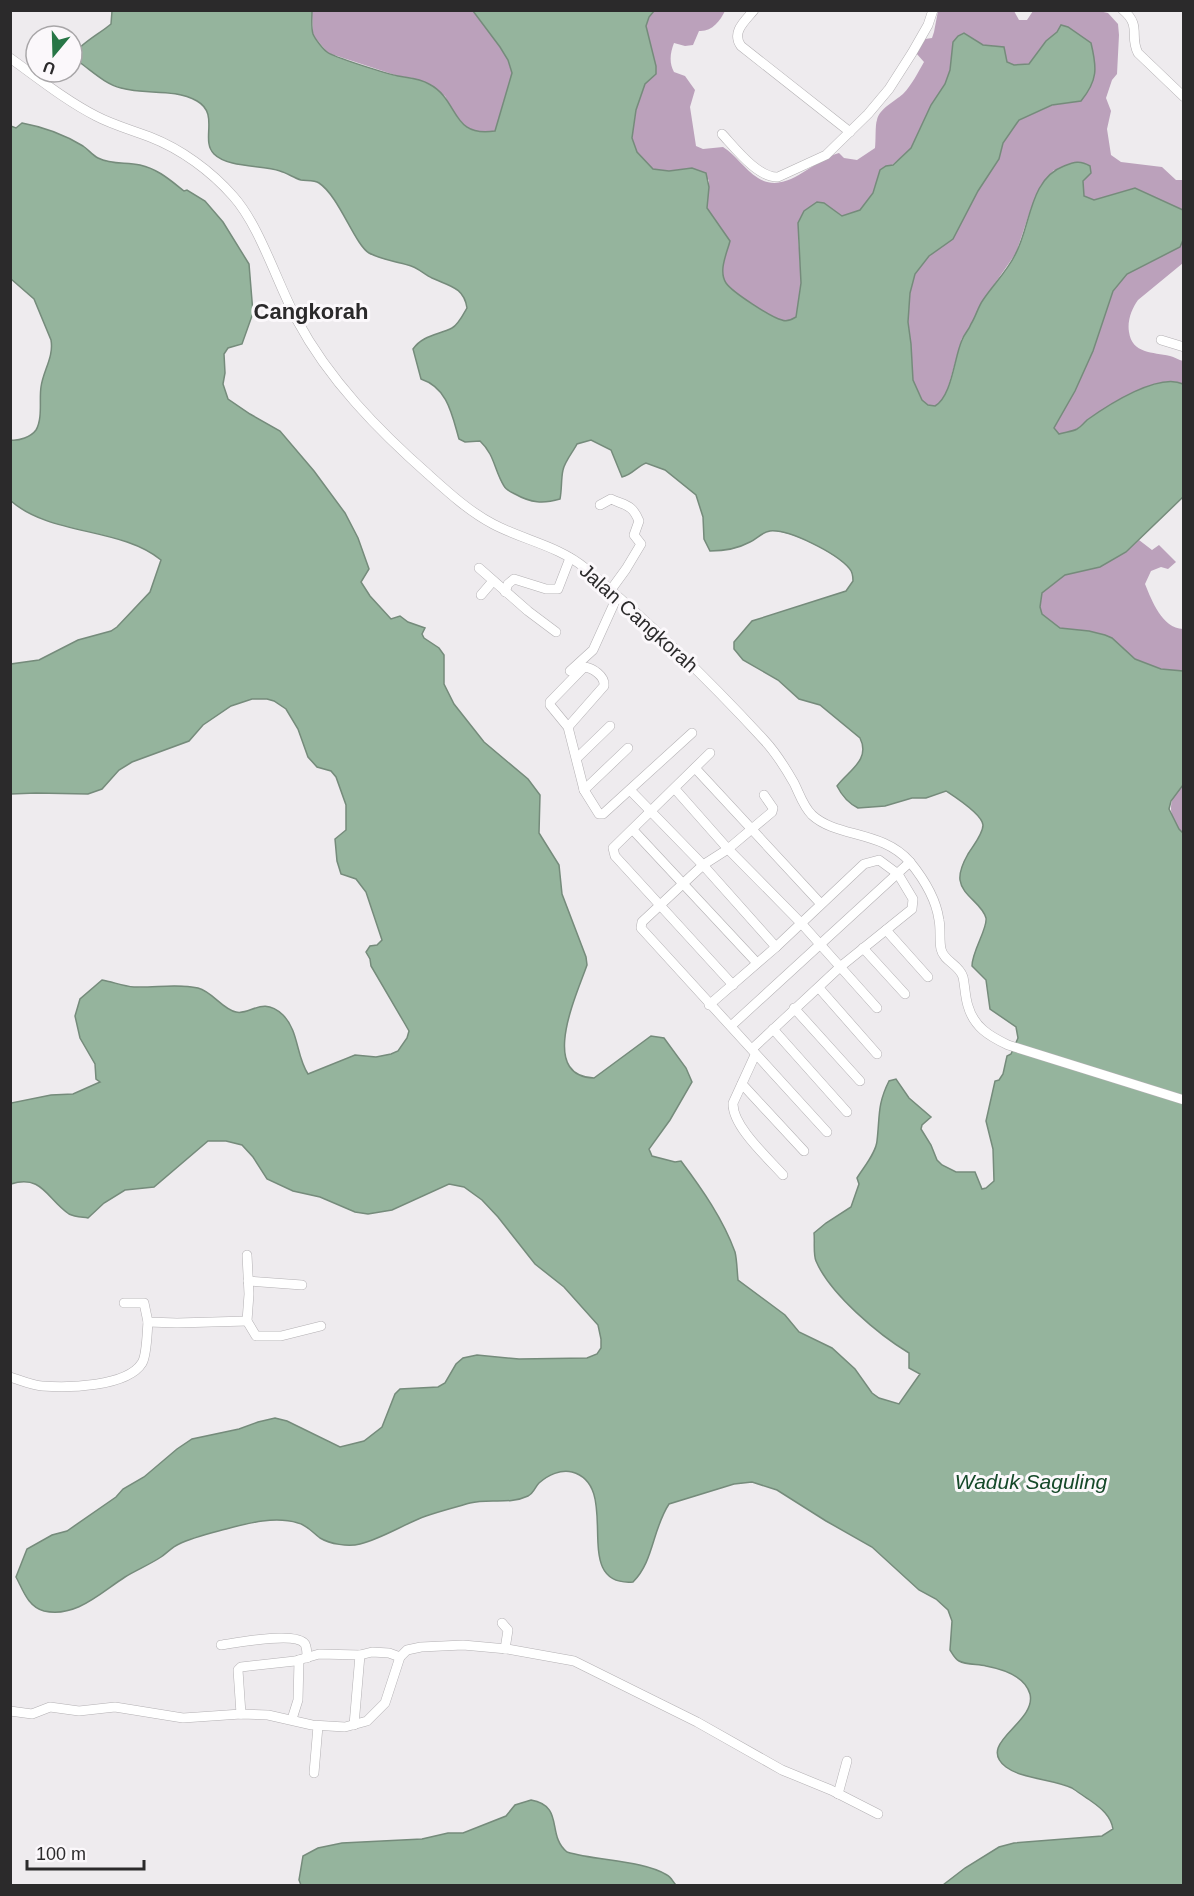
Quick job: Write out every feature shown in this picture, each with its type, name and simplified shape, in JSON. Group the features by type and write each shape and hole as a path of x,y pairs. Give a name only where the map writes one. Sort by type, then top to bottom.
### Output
{"street":[{"path":"754,10 738,30 736,36 741,46 850,132"},
{"path":"1123,10 1132,18 1135,47 1138,53 1184,98"},
{"path":"722,134 760,172 774,177 823,157 889,90 928,25 929,12"},
{"name":"Jalan Cangkorah","path":"10,58 64,97 94,115 174,148 200,166 231,194 250,221 308,340 374,423 428,475 473,512 495,525 582,565 714,686 767,743 791,778 804,807 810,814 830,825 872,838 897,850 910,862 925,882 935,902 939,918 941,949 944,956 960,970 968,1006 975,1024 983,1031 1012,1046 1184,1100"},
{"path":"1161,340 1184,347"},
{"path":"570,671 593,650 614,594 641,544 634,535 639,521 634,510 611,499 600,505"},
{"path":"504,591 514,579 546,589 558,589 570,558"},
{"path":"479,568 548,628 556,632"},
{"path":"481,595 494,581"},
{"path":"568,727 603,686 602,677 587,667 584,667 550,702 550,705 568,727 584,790 600,814 603,814 692,733"},
{"path":"577,758 610,726"},
{"path":"584,790 628,748"},
{"path":"710,753 652,813 614,848 615,856 733,985"},
{"path":"695,768 821,904"},
{"path":"675,789 877,1008"},
{"path":"630,790 703,865 776,947"},
{"path":"764,795 773,808 772,812 728,849 703,865 642,922 641,928 827,1132"},
{"path":"633,830 757,963"},
{"path":"709,1005 776,947 864,864 879,860 898,874 913,898 912,909 840,967 794,1008 753,1052 732,1110 742,1129 783,1175"},
{"path":"731,1026 910,862"},
{"path":"886,930 928,977"},
{"path":"863,948 904,994"},
{"path":"819,988 877,1054"},
{"path":"794,1008 860,1081"},
{"path":"774,1029 847,1112"},
{"path":"742,1084 804,1151"},
{"path":"247,1255 247,1321 256,1336 280,1336 321,1326"},
{"path":"248,1281 302,1285"},
{"path":"10,1377 41,1386 65,1387 84,1386 126,1377 143,1362 148,1322 144,1303 124,1303"},
{"path":"148,1322 247,1321"},
{"path":"502,1623 508,1630 505,1648"},
{"path":"221,1644 274,1638 293,1638 305,1644 298,1701 292,1719"},
{"path":"10,1711 32,1714 50,1707 79,1711 115,1707 183,1718 241,1714 268,1715 318,1726 354,1725 367,1721 386,1703 400,1657 407,1650 463,1645 505,1648 574,1661 698,1722 782,1770 878,1814"},
{"path":"241,1714 239,1668 303,1659 319,1654 381,1652 400,1657"},
{"path":"354,1725 360,1654"},
{"path":"314,1773 318,1726"},
{"path":"838,1794 847,1761"}],"shaded area":[{"path":"312,11 473,11 500,47 508,60 512,74 495,131 481,133 467,128 452,110 445,96 413,78 398,76 328,53 313,35"},
{"path":"654,11 725,11 712,28 699,31 693,45 685,46 674,43 672,50 672,69 685,76 695,90 690,107 696,146 703,149 723,147 758,178 779,183 790,180 839,153 844,158 857,160 875,148 878,116 903,94 924,62 916,53 925,39 932,38 938,11 1014,11 1019,20 1027,20 1033,11 1108,13 1118,24 1119,35 1117,74 1112,80 1106,98 1111,111 1107,129 1111,155 1121,162 1162,167 1176,180 1183,180 1183,210 1135,188 1094,200 1084,196 1083,181 1054,170 1041,185 1016,253 982,302 971,326 962,338 947,391 941,403 935,406 928,405 922,400 913,380 908,322 910,293 915,274 929,256 953,238 978,191 999,159 1003,143 1019,120 1053,105 1081,101 1057,32 1046,41 1029,64 1014,65 1007,62 1004,47 983,45 964,33 953,42 950,70 945,84 931,105 911,148 892,165 880,170 873,193 860,210 842,216 824,203 798,231 801,283 796,317 786,321 752,304 726,283 723,268 730,241 707,208 709,180 692,168 669,171 653,169 637,152 632,138 636,110 645,84 656,74 646,26"},
{"path":"1183,240 1183,263 1138,300 1130,315 1129,328 1131,339 1139,348 1183,361 1183,384 1173,381 1148,386 1107,406 1076,429 1059,434 1054,428 1075,391 1093,351 1113,291 1127,274 1180,247"},
{"path":"1139,540 1152,550 1159,545 1176,562 1168,569 1161,567 1151,571 1145,584 1164,619 1169,624 1183,629 1183,671 1161,669 1135,659 1105,635 1060,628 1042,614 1040,607 1042,593 1065,575 1100,567 1126,552"},
{"path":"1183,785 1183,834 1172,816 1171,803"}],"water":[{"name":"Waduk Saguling","path":"112,11 312,11 313,34 327,52 392,75 425,82 439,91 463,123 470,129 481,132 495,131 512,73 508,60 500,47 473,11 654,11 646,26 656,74 645,84 636,110 632,138 637,152 653,169 669,171 692,168 706,173 709,187 707,208 730,241 723,268 726,283 752,304 786,321 796,317 801,283 798,223 804,211 817,202 824,203 842,216 860,210 873,193 880,170 893,165 911,148 931,105 945,84 950,70 953,42 958,36 964,33 983,45 1004,47 1007,62 1014,65 1029,64 1061,25 1068,27 1091,43 1095,73 1087,94 1081,101 1052,105 1019,120 1003,143 999,159 978,191 953,239 929,256 915,274 910,293 908,322 913,380 922,400 928,405 935,406 941,401 949,385 963,338 981,303 1015,255 1037,192 1053,172 1071,163 1083,163 1090,166 1091,173 1083,181 1084,196 1094,200 1135,188 1183,210 1183,240 1180,247 1127,274 1113,291 1093,351 1075,391 1054,428 1059,434 1075,430 1107,406 1148,386 1173,381 1183,384 1183,497 1126,552 1100,567 1065,575 1042,593 1040,607 1042,614 1060,628 1105,635 1112,638 1135,659 1161,669 1183,671 1183,785 1171,801 1169,809 1184,834 1183,1885 943,1885 999,1847 1014,1843 1102,1836 1113,1829 1112,1824 1102,1810 1072,1788 1013,1771 998,1758 998,1750 1002,1741 1025,1714 1030,1704 1030,1694 1023,1682 1006,1671 956,1659 950,1650 952,1621 948,1610 936,1599 919,1590 872,1547 777,1490 752,1482 734,1484 669,1504 659,1524 645,1565 633,1582 614,1579 603,1569 599,1553 594,1496 587,1481 572,1472 563,1471 546,1477 530,1495 521,1499 477,1502 454,1508 426,1516 377,1538 355,1545 329,1542 301,1524 280,1520 253,1523 190,1539 176,1545 161,1557 125,1577 87,1603 67,1611 38,1609 24,1592 16,1577 27,1549 52,1535 67,1531 116,1497 123,1489 144,1477 192,1439 239,1429 275,1418 287,1421 340,1447 364,1441 382,1427 395,1394 400,1389 438,1387 445,1383 456,1364 463,1358 477,1355 519,1359 587,1358 597,1354 601,1348 601,1339 598,1325 564,1287 535,1264 498,1217 482,1200 464,1187 449,1184 392,1210 368,1214 355,1212 320,1197 293,1191 267,1179 242,1145 226,1141 208,1141 154,1187 125,1190 104,1203 88,1218 69,1214 37,1185 30,1182 11,1184 11,1103 51,1095 73,1094 100,1082 96,1079 95,1064 80,1038 75,1016 80,999 102,980 134,987 198,988 226,1008 236,1012 263,1006 276,1009 292,1028 308,1074 355,1055 376,1057 391,1054 398,1051 409,1031 371,966 366,952 370,946 377,945 382,940 366,892 356,879 341,874 337,861 335,839 346,830 346,805 336,777 331,771 317,767 308,757 298,729 286,709 274,701 252,699 231,706 203,725 189,741 132,762 119,770 102,789 88,794 11,794 11,664 39,660 78,640 111,631 117,627 150,592 161,560 145,549 126,542 46,520 27,512 11,501 11,440 28,437 36,430 40,414 41,387 52,346 34,299 11,279 11,126 16,128 22,123 46,129 76,142 103,160 152,169 184,191 187,190 205,201 223,222 249,264 253,313 242,344 228,348 224,354 223,384 228,399 280,431 314,471 345,513 358,538 369,569 361,582 370,596 391,619 400,616 408,622 425,628 422,634 424,638 439,648 444,655 444,684 454,704 484,742 528,779 540,795 539,833 559,865 562,894 587,965 570,1013 566,1032 565,1049 568,1064 577,1074 594,1078 651,1036 664,1038 686,1068 692,1082 670,1120 649,1149 652,1156 675,1162 681,1161 697,1182 730,1240 736,1255 738,1280 785,1315 799,1332 832,1348 855,1369 872,1393 879,1398 899,1404 920,1374 909,1368 909,1353 856,1313 832,1287 816,1261 814,1233 851,1207 859,1184 857,1178 876,1146 881,1104 889,1081 896,1079 909,1098 931,1117 921,1129 942,1165 956,1172 975,1172 982,1189 994,1181 993,1149 986,1121 995,1081 999,1080 1003,1074 1007,1056 1011,1054 1018,1038 1016,1027 990,1009 986,980 972,966 974,954 985,928 986,918 981,908 964,891 960,877 965,860 983,829 978,816 946,791 926,798 912,798 885,806 858,808 851,804 837,786 857,765 863,753 860,738 820,705 799,699 778,680 743,660 734,649 734,642 752,621 846,591 853,581 849,568 812,543 778,531 762,534 753,541 736,548 710,551 704,539 703,517 696,495 665,470 646,463 622,477 611,450 591,440 577,444 565,463 560,499 548,502 532,501 507,490 485,446 480,441 465,442 459,439 448,403 437,389 421,379 413,349 426,338 456,325 467,308 459,291 414,267 369,253 358,241 333,198 319,183 301,180 273,169 236,164 220,159 210,148 209,120 204,106 197,101 179,94 130,90 115,86 84,66 84,44 111,24"},
{"path":"531,1800 548,1808 552,1815 557,1838 567,1852 645,1866 667,1875 676,1885 301,1885 299,1880 303,1856 318,1848 342,1843 422,1839 448,1833 463,1833 506,1816 515,1805"}],"district":[{"name":"Cangkorah","path":"311,311"}]}
